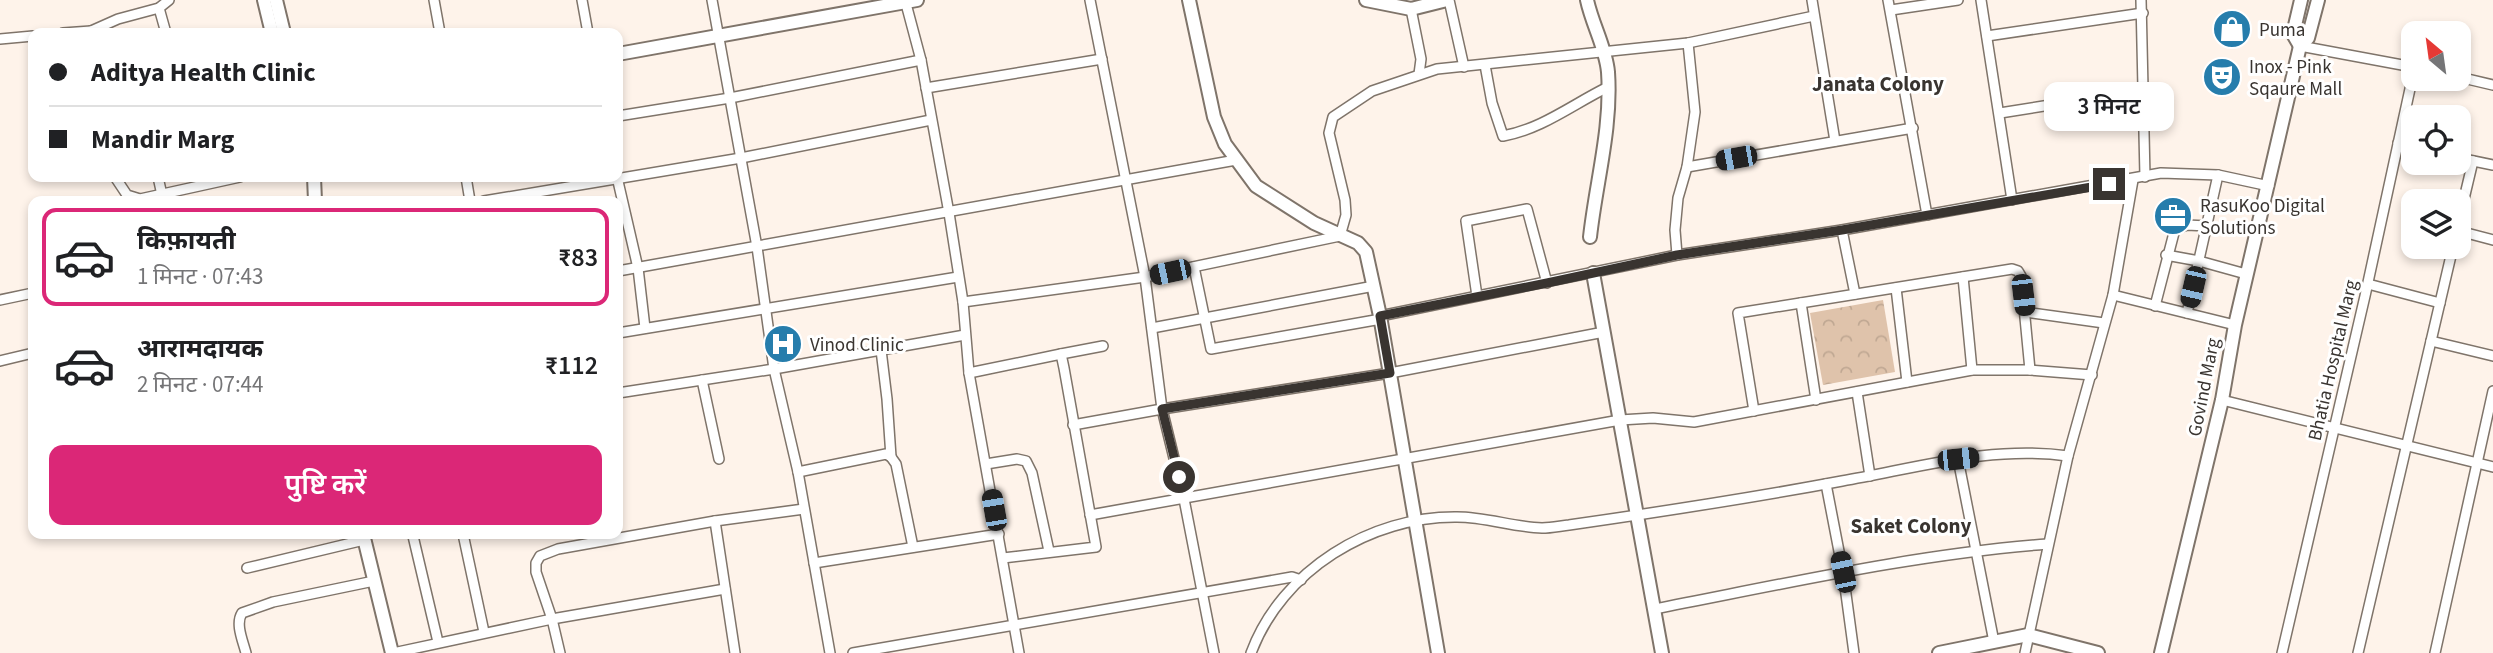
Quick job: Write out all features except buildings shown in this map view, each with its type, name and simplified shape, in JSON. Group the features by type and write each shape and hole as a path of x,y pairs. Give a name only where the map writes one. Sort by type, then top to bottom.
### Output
{"street":[{"path":"101,28 134,14 159,8 169,0"},
{"path":"434,0 439,28"},
{"path":"582,0 586,28"},
{"path":"712,0 757,247 774,369 797,472 830,653"},
{"path":"1090,0 1145,277 1162,409 1184,499 1214,653"},
{"path":"1189,0 1214,117 1225,144 1256,187 1314,223 1358,243 1366,252 1381,318 1438,653"},
{"path":"1366,0 1411,9 1448,0 1464,67"},
{"path":"1587,0 1608,69 1607,137 1594,200 1590,237"},
{"path":"1812,0 1835,141"},
{"path":"1888,0 1927,215"},
{"path":"1891,10 1958,0"},
{"path":"1980,0 2012,200"},
{"path":"2141,0 2145,177"},
{"name":"Govind Marg","path":"2300,46 2293,34 2301,0"},
{"name":"Govind Marg","path":"2161,653 2222,400 2246,274 2300,46 2308,38 2318,0"},
{"path":"623,53 909,1 949,213 969,373 1019,653"},
{"path":"271,5 272,28"},
{"path":"271,5 282,28"},
{"path":"159,8 165,28"},
{"path":"1411,9 1421,59 1419,74"},
{"path":"1987,36 2143,13"},
{"path":"1340,236 1346,215 1329,133 1334,117 1372,91 1437,69 1688,43 1814,16"},
{"path":"0,39 28,36"},
{"path":"1677,255 1675,230 1678,198 1687,167 1695,113 1688,43"},
{"path":"2300,46 2401,65"},
{"path":"926,88 1102,59"},
{"path":"623,116 921,60"},
{"path":"1485,65 1492,103 1503,136 1522,132 1608,87"},
{"path":"2471,80 2493,85"},
{"path":"2000,113 2144,90"},
{"name":"Bhatia Hospital Marg","path":"2282,653 2368,284 2409,91"},
{"path":"623,177 741,158 931,120"},
{"path":"1687,167 1913,128"},
{"path":"623,270 1237,160"},
{"path":"2466,189 2473,161 2493,166"},
{"path":"1194,267 1211,349 1381,318 1677,255 1842,230 2161,173 2218,175 2269,186"},
{"path":"2187,313 2218,175"},
{"path":"2025,653 2068,456 2113,295 2133,180"},
{"path":"118,182 130,196"},
{"path":"159,182 162,195"},
{"path":"156,196 197,182"},
{"path":"513,196 594,182"},
{"path":"623,204 638,268 645,328"},
{"path":"1478,296 1466,221 1527,209 1547,283"},
{"path":"2155,306 2166,255 2175,229 2187,225 2207,226"},
{"path":"1842,230 1855,294"},
{"path":"2471,234 2493,240"},
{"path":"962,302 1145,277 1340,236"},
{"path":"2166,255 2246,274"},
{"path":"2358,653 2450,259"},
{"path":"1754,411 1738,313 2012,269 2018,271 2021,276 2030,370"},
{"path":"1593,273 1662,653"},
{"path":"623,332 958,277"},
{"path":"1963,277 1972,370"},
{"path":"2368,284 2440,303"},
{"path":"1152,328 1374,286"},
{"path":"1896,288 1907,382"},
{"path":"0,300 28,294"},
{"path":"2113,295 2235,325"},
{"path":"1801,303 1816,400"},
{"path":"2025,312 2104,323"},
{"path":"1073,425 1390,373 1604,332"},
{"path":"623,392 965,335"},
{"path":"2431,341 2493,356"},
{"path":"969,373 1103,346"},
{"path":"881,350 891,457"},
{"path":"0,361 28,354"},
{"path":"1003,558 1096,547 1061,354"},
{"path":"1090,515 1620,420 1653,418 1694,422 1972,370 2030,370 2092,375"},
{"path":"702,380 719,459"},
{"path":"2435,653 2493,391"},
{"path":"1857,392 1870,476"},
{"path":"2222,400 2493,467"},
{"path":"1251,653 1278,606 1301,580 1336,551 1388,527 1415,521 1458,517 1543,528 1826,484 1958,459 2011,452 2068,456"},
{"path":"797,472 887,454 896,464 913,547"},
{"path":"986,464 1017,459 1026,461 1032,473 1049,551"},
{"path":"1958,459 1994,642"},
{"path":"1826,484 1843,572 1854,653"},
{"path":"623,537 804,509"},
{"path":"715,521 735,653"},
{"path":"814,563 999,534"},
{"path":"247,568 356,539"},
{"path":"364,539 392,653 484,632 725,589"},
{"path":"414,539 438,642"},
{"path":"464,539 484,632"},
{"path":"560,653 536,572 536,563 540,556 558,549 614,539"},
{"path":"1654,609 1843,572 1978,550 2048,544"},
{"path":"853,653 1203,591 1292,577 1301,580"},
{"path":"246,653 239,628 242,612 274,602 374,581"},
{"path":"1939,653 2028,635 2098,653"}],"green space":[{"path":"1883,300 1895,372 1823,385 1810,313"}],"place":[{"name":"Puma","path":"2232,29"},
{"name":"Inox - Pink Sqaure Mall","path":"2222,77"},
{"name":"RasuKoo Digital Solutions","path":"2173,216"},
{"name":"Vinod Clinic","path":"783,344"}],"district":[{"name":"Janata Colony","path":"1878,84"},
{"name":"Saket Colony","path":"1911,526"}],"route":[{"path":"1179,477 1162,409 1390,373 1380,316 1677,255 2109,184"}]}
